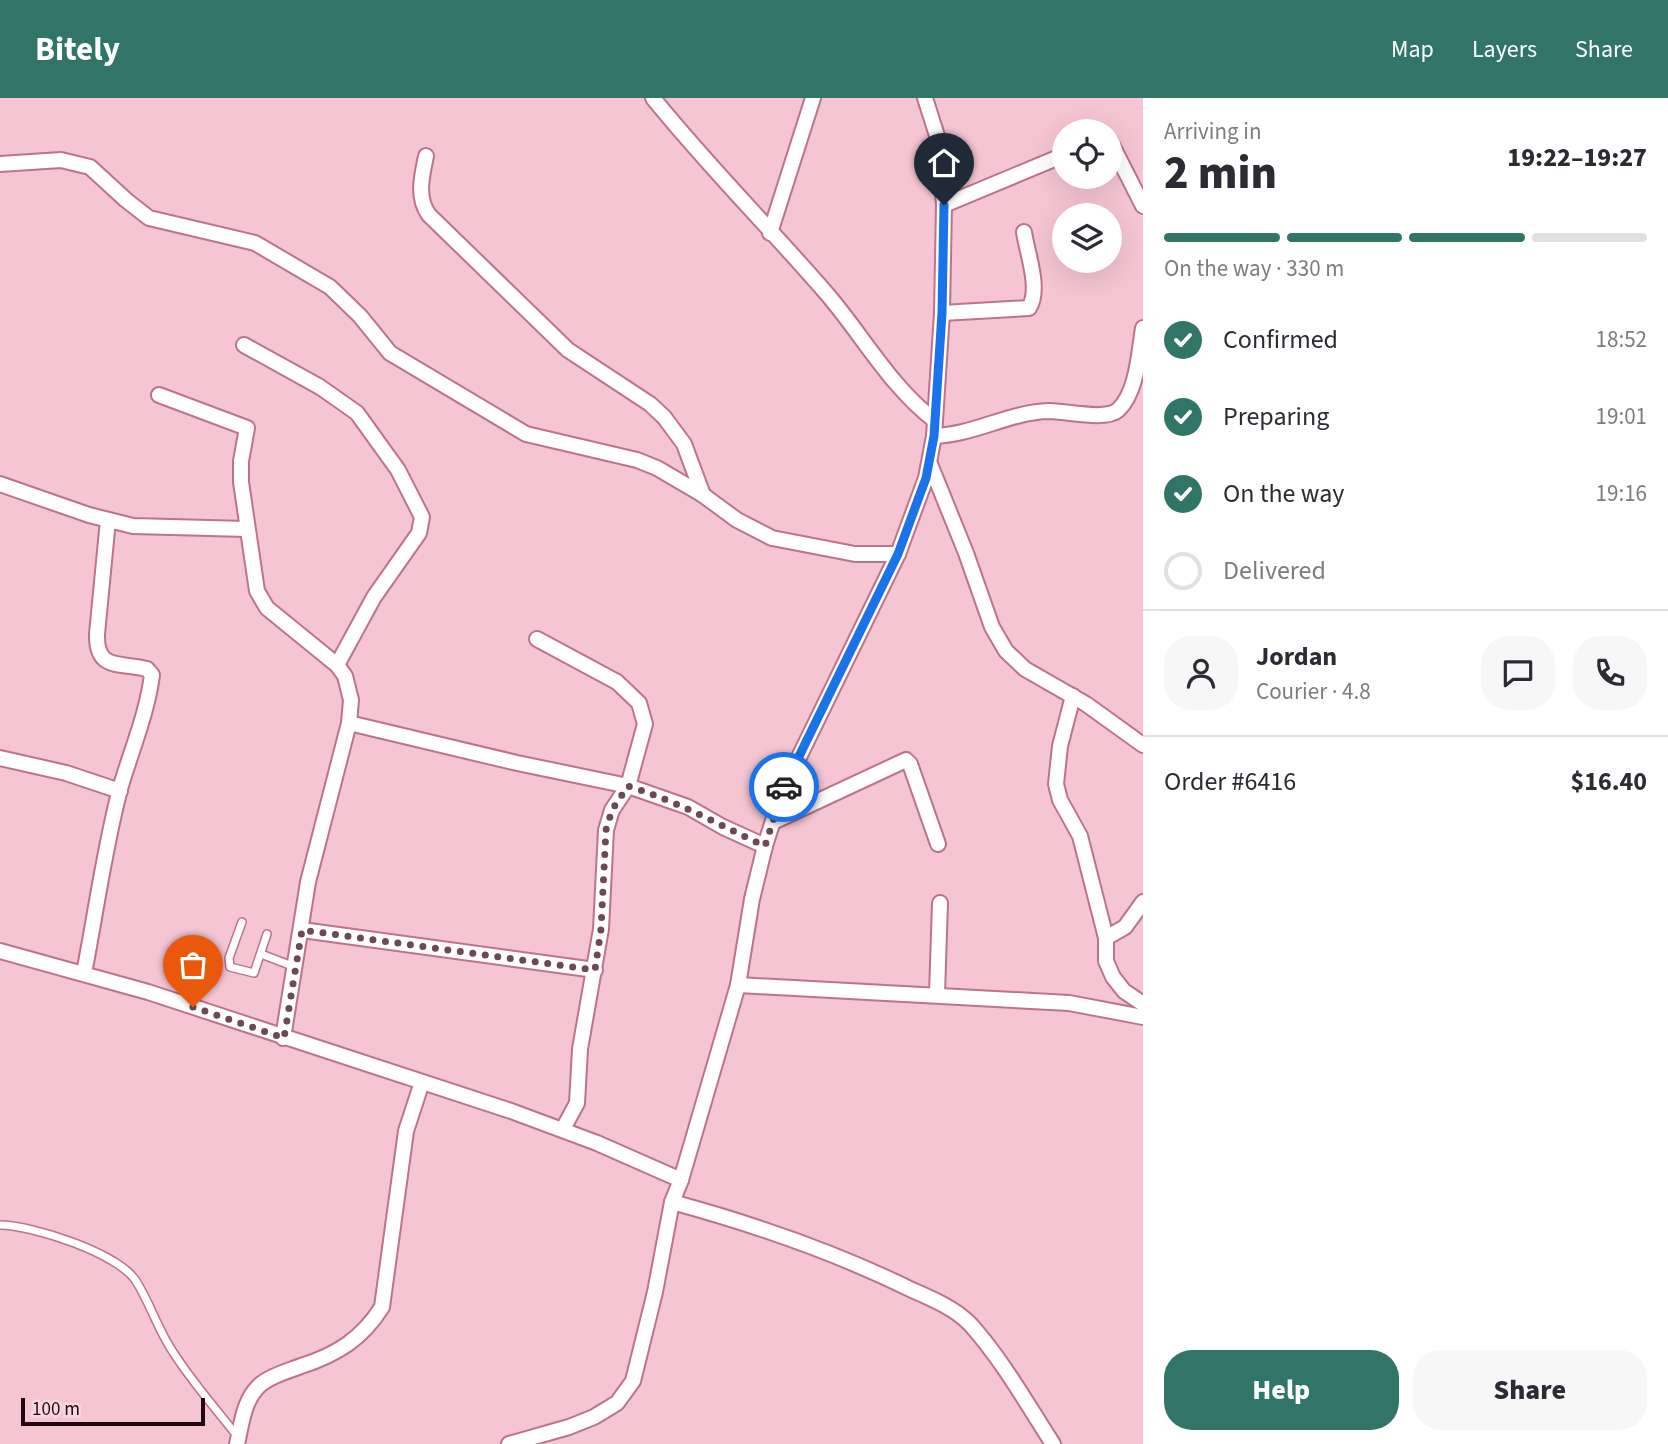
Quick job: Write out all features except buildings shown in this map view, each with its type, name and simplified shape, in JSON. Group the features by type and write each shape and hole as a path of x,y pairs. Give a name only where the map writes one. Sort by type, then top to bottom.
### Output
{"street":[{"path":"653,98 770,233 827,294 904,394 934,420"},
{"path":"770,233 813,98"},
{"path":"509,1444 594,1417 617,1403 632,1381 655,1292 672,1202 681,1180 738,985 772,822 791,770 898,554 921,496 934,436 942,313 944,205 939,142 925,98"},
{"path":"426,156 421,194 423,206 429,215 568,350 650,404 664,417 684,444 703,495"},
{"path":"0,164 61,160 82,164 100,173 126,200 149,218 255,243 330,287 360,316 390,353 506,424 540,439 637,460 657,468 703,495 737,520 772,538 855,554 898,554"},
{"path":"944,205 1052,160"},
{"path":"1122,165 1143,206"},
{"path":"942,313 1029,308 1032,304 1033,286 1024,232"},
{"path":"934,436 964,433 1018,414 1052,411 1106,415 1113,413 1129,393 1143,328"},
{"path":"244,345 320,387 357,413 398,470 422,517 419,533 374,597 337,665"},
{"path":"159,395 247,428 240,469 253,576 260,598 278,617 337,665 350,688 349,723 308,882 284,1038"},
{"path":"929,463 966,553 992,627 1006,651 1025,669 1073,696 1143,745"},
{"path":"0,484 108,520 158,528 247,529"},
{"path":"84,973 101,874 120,791 152,675 147,669 104,660 98,652 97,635 108,520"},
{"path":"537,639 617,682 639,704 645,724 628,786 612,810 606,830 601,929 580,1049 577,1103 563,1129"},
{"path":"1073,696 1060,746 1056,784 1060,800 1080,836 1106,937 1106,961 1113,977 1125,991 1143,1004"},
{"path":"349,723 628,786 688,807 765,846"},
{"path":"0,758 27,762 120,791"},
{"path":"772,822 906,760 910,764 937,844"},
{"path":"1106,937 1125,927 1143,902"},
{"path":"937,994 940,903"},
{"path":"302,930 595,970"},
{"path":"0,951 148,992 563,1129 681,1180"},
{"path":"738,985 1069,1003 1143,1017"},
{"path":"238,1441 243,1411 261,1384 331,1356 350,1345 373,1323 382,1307 406,1131 422,1082"},
{"path":"672,1202 724,1216 847,1262 898,1282 955,1311 971,1325 1004,1369 1053,1444"}],"lane":[{"path":"242,922 228,965 252,974 267,934"},
{"path":"261,954 296,968"},
{"path":"0,1225 16,1225 51,1234 104,1256 135,1278 172,1351 238,1441"}],"way so far":[{"path":"193,1007 284,1038 302,930 435,946 496,958 595,970 601,929 606,830 612,810 628,786 688,807 765,846 784,787"}],"route":[{"path":"784,787 898,554 926,478 934,436 942,313 944,205"}]}
